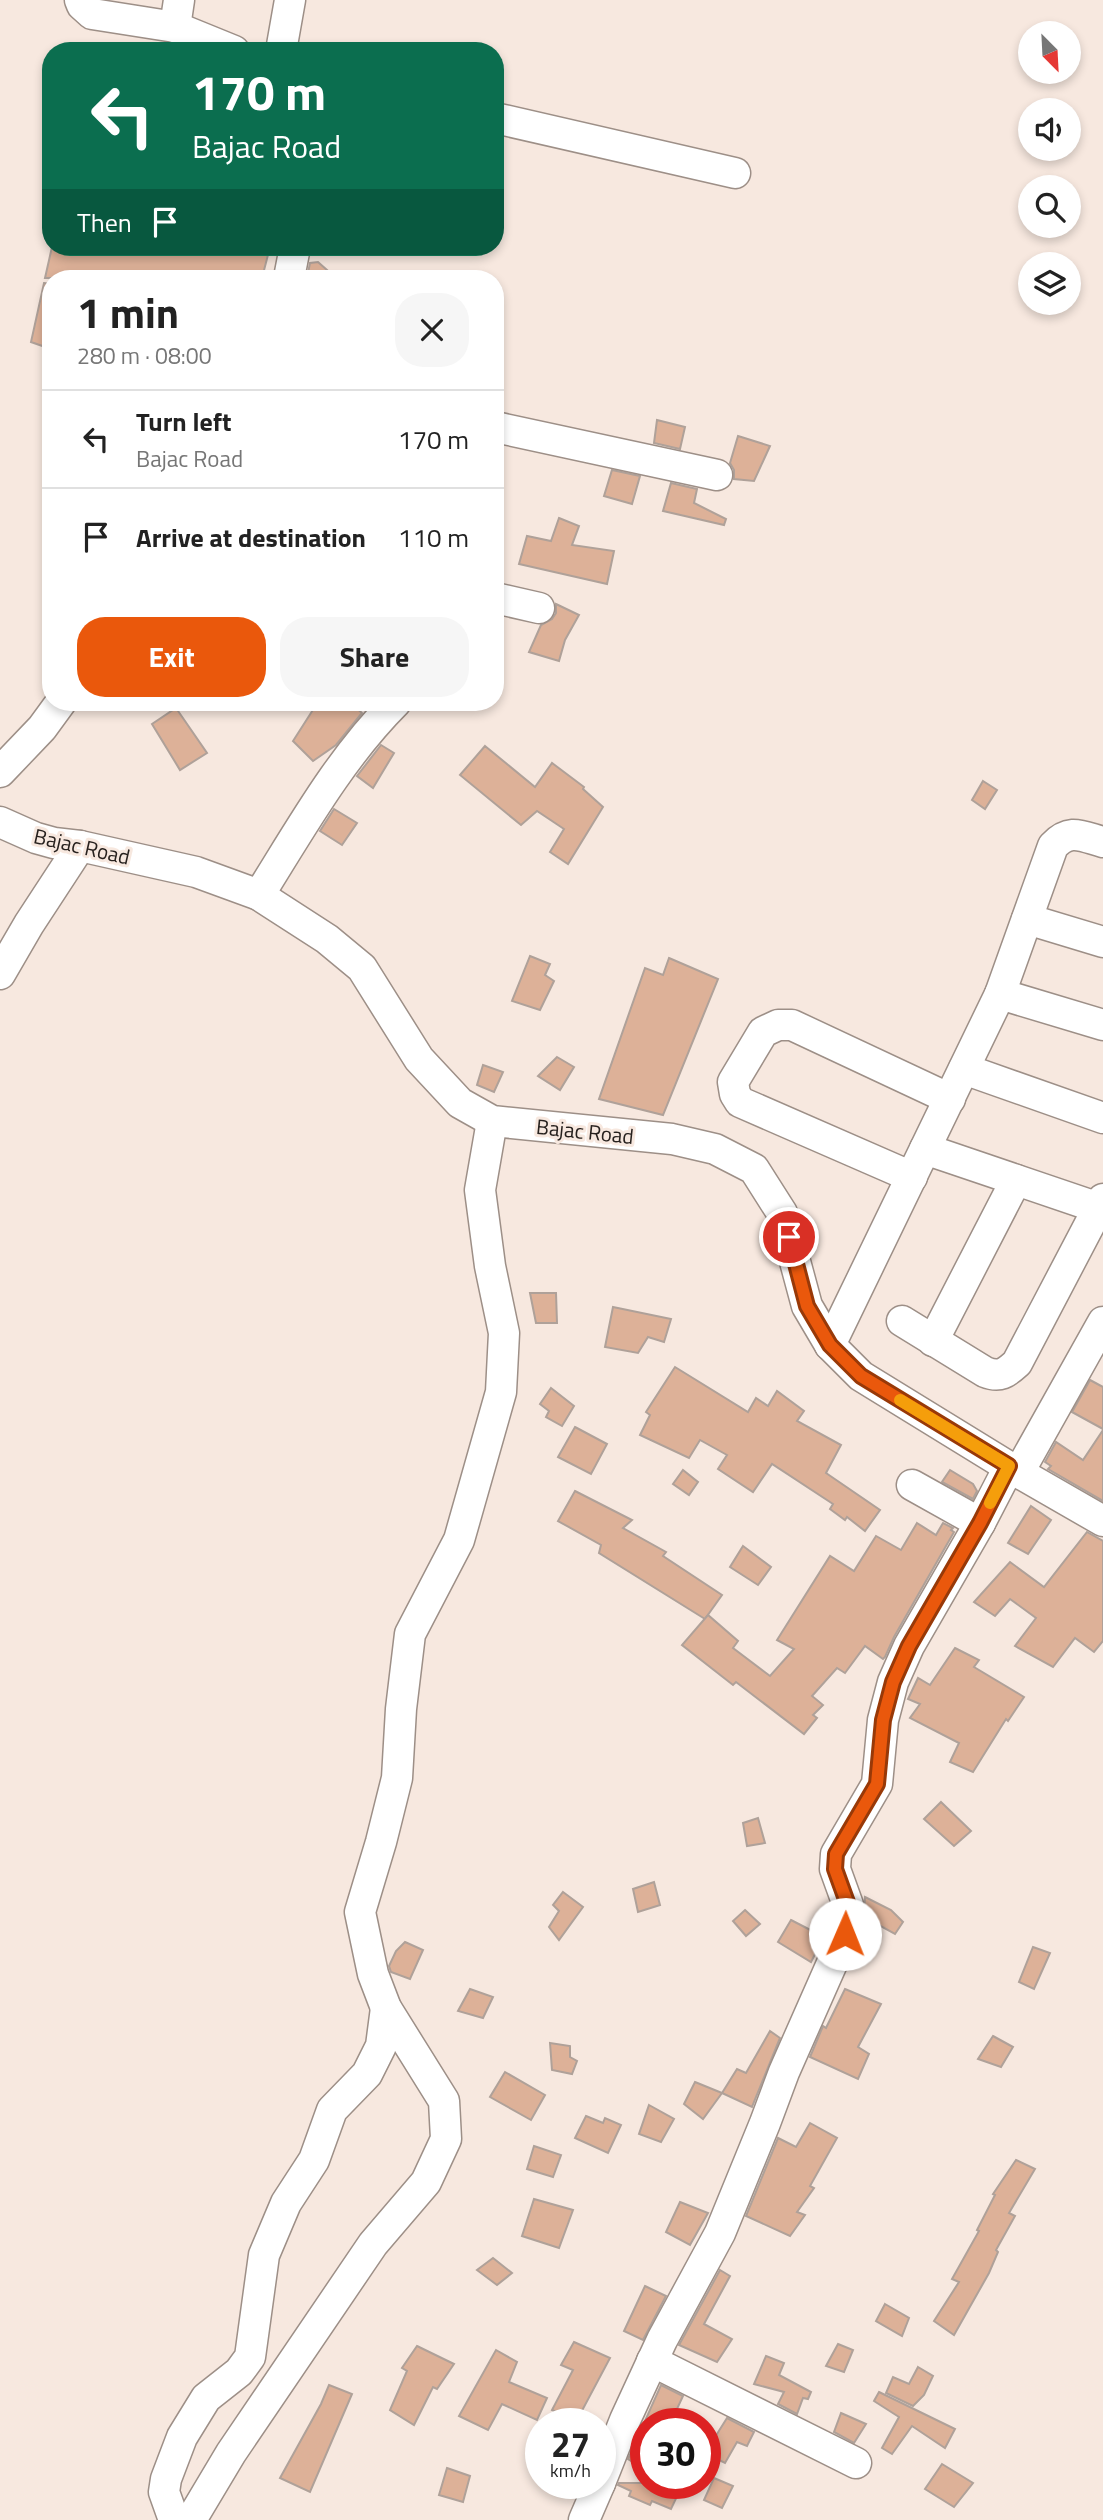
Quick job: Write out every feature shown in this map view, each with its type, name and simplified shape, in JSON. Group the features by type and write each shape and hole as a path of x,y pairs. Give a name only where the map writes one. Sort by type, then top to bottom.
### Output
{"street":[{"path":"80,0 92,14 177,14 219,42"},
{"path":"283,42 290,0"},
{"path":"504,120 735,173"},
{"path":"504,429 717,475"},
{"path":"504,600 540,608"},
{"path":"0,772 54,711"},
{"path":"259,895 333,778 387,711"},
{"name":"Bajac Road","path":"0,822 36,838 196,872 259,895 327,939 362,968 419,1059 460,1103 492,1121 672,1139 715,1149 754,1169 782,1213 807,1306 830,1345 861,1376 1103,1521"},
{"path":"830,1345 1000,994 1053,846 1061,838 1071,834 1103,842"},
{"path":"0,974 80,846"},
{"path":"1027,919 1103,942"},
{"path":"1000,994 1103,1025"},
{"path":"912,1177 740,1102 733,1082 763,1032 778,1025 792,1025 950,1099"},
{"path":"964,1069 1103,1118"},
{"path":"191,2520 230,2453 373,2244 426,2182 446,2140 444,2101 386,2008 373,1974 360,1912 382,1842 397,1778 401,1709 410,1634 459,1541 501,1392 505,1333 489,1266 480,1190 492,1121"},
{"path":"902,1321 985,1372 995,1376 1006,1373 1017,1363 1101,1204 1016,1180 925,1149"},
{"path":"933,1341 1016,1180"},
{"path":"616,2445 652,2361 720,2233 784,2072 845,1934 848,1905 835,1869 836,1854 877,1784 883,1720 893,1682 909,1646 980,1523 1103,1322"},
{"path":"912,1485 980,1523"},
{"path":"174,2520 164,2493 166,2479 183,2437 206,2398 239,2372 250,2357 264,2255 286,2203 314,2160 332,2110 367,2074 372,2065 381,2046 386,2008"},
{"path":"652,2361 856,2463"},
{"path":"584,2520 593,2499"}],"building":[{"path":"50,256 268,256 264,270 47,270"},
{"path":"318,262 327,270 309,270 310,263"},
{"path":"42,292 42,346 31,342"},
{"path":"657,420 685,427 680,449 654,443"},
{"path":"738,436 770,446 754,481 734,479 734,470 730,463"},
{"path":"612,470 640,476 632,504 604,496"},
{"path":"671,483 697,489 694,503 726,519 724,525 663,511"},
{"path":"559,518 579,526 572,545 614,551 607,584 519,564 527,536 551,541"},
{"path":"556,604 579,615 565,640 559,661 529,652 541,625 552,619 556,613"},
{"path":"172,711 178,711 207,753 180,770 152,724"},
{"path":"312,711 362,713 336,745 313,761 293,741"},
{"path":"381,745 394,753 373,788 357,776"},
{"path":"485,746 535,787 552,763 584,787 583,789 603,807 568,864 550,852 564,829 537,811 521,825 460,775"},
{"path":"983,781 997,790 985,809 972,800"},
{"path":"334,809 357,823 342,845 320,831"},
{"path":"530,956 550,964 545,975 554,981 540,1010 512,1001"},
{"path":"669,958 718,979 663,1115 599,1099 645,968 663,975"},
{"path":"557,1057 574,1067 560,1090 538,1076"},
{"path":"483,1065 503,1072 494,1092 477,1085"},
{"path":"530,1293 556,1293 557,1323 536,1323"},
{"path":"613,1307 671,1319 664,1342 648,1337 638,1353 605,1347"},
{"path":"675,1367 748,1412 756,1398 768,1406 777,1391 804,1411 797,1421 841,1445 826,1473 880,1510 865,1531 847,1517 845,1520 830,1509 833,1504 772,1464 753,1492 718,1469 727,1455 700,1440 689,1458 640,1435 650,1415 646,1412"},
{"path":"1090,1380 1103,1387 1103,1429 1072,1412"},
{"path":"551,1388 574,1406 562,1426 546,1417 549,1411 540,1404"},
{"path":"575,1427 607,1444 591,1474 558,1457"},
{"path":"1103,1430 1103,1501 1048,1469 1051,1466 1045,1462 1056,1442 1083,1460"},
{"path":"683,1470 698,1482 689,1495 673,1484"},
{"path":"950,1470 973,1484 977,1491 973,1499 942,1482"},
{"path":"575,1491 632,1520 623,1528 666,1552 663,1556 722,1595 705,1619 599,1553 601,1545 558,1521"},
{"path":"1031,1506 1051,1520 1028,1554 1008,1543"},
{"path":"917,1523 936,1535 943,1523 953,1528 951,1530 954,1532 885,1657 883,1659 865,1646 845,1673 837,1668 812,1696 823,1705 813,1715 817,1718 804,1734 736,1682 733,1685 682,1645 708,1615 738,1641 733,1648 770,1676 794,1649 777,1640 830,1556 854,1571 876,1536 901,1550"},
{"path":"1087,1532 1103,1541 1103,1641 1094,1652 1075,1638 1053,1667 1015,1646 1036,1618 1010,1599 995,1616 974,1602 1010,1562 1044,1587"},
{"path":"743,1546 771,1567 758,1585 730,1567"},
{"path":"955,1648 979,1660 974,1667 1024,1697 1008,1721 1006,1719 973,1772 950,1762 959,1743 910,1718 920,1704 908,1699 918,1678 930,1685"},
{"path":"941,1802 971,1831 954,1846 924,1819"},
{"path":"758,1818 765,1843 747,1846 743,1823"},
{"path":"654,1882 660,1905 638,1912 633,1889"},
{"path":"563,1892 583,1907 559,1940 549,1927 559,1911 553,1905"},
{"path":"865,1897 891,1910 903,1922 895,1934 864,1917"},
{"path":"745,1910 760,1924 746,1936 733,1921"},
{"path":"791,1920 824,1937 811,1962 778,1942"},
{"path":"405,1942 423,1950 410,1979 391,1972 389,1966 396,1951"},
{"path":"1033,1947 1050,1953 1034,1989 1019,1982"},
{"path":"470,1989 493,1997 483,2018 458,2011"},
{"path":"845,1989 881,2004 858,2047 869,2054 858,2079 810,2057 823,2026 826,2028"},
{"path":"770,2031 780,2038 752,2107 722,2093 737,2069 746,2073"},
{"path":"993,2036 1013,2047 1001,2067 978,2059"},
{"path":"550,2043 570,2046 570,2057 577,2061 572,2074 552,2070"},
{"path":"505,2072 545,2095 531,2120 490,2097"},
{"path":"695,2082 722,2093 703,2119 684,2104"},
{"path":"649,2105 674,2119 661,2142 639,2134"},
{"path":"586,2116 603,2123 605,2118 621,2125 608,2153 575,2138"},
{"path":"810,2123 837,2138 810,2186 814,2188 797,2212 805,2215 790,2236 746,2216 778,2138 796,2147"},
{"path":"534,2146 561,2155 553,2177 527,2169"},
{"path":"1016,2160 1035,2169 1009,2213 1015,2216 996,2250 998,2252 989,2273 954,2335 934,2321 959,2282 952,2279 979,2231 977,2230 995,2195 993,2194"},
{"path":"534,2199 573,2210 559,2248 522,2236"},
{"path":"680,2202 708,2213 690,2245 666,2232"},
{"path":"493,2258 512,2273 497,2285 477,2270"},
{"path":"720,2270 730,2276 704,2324 732,2339 717,2362 679,2345"},
{"path":"645,2286 666,2296 643,2340 624,2331"},
{"path":"885,2304 909,2318 902,2336 876,2321"},
{"path":"574,2342 610,2358 583,2408 553,2408 573,2370 561,2365"},
{"path":"838,2344 853,2350 844,2372 826,2366"},
{"path":"417,2346 454,2364 437,2389 433,2387 414,2425 390,2410 407,2371 402,2368"},
{"path":"496,2350 517,2362 509,2382 547,2398 542,2408 525,2408 525,2415 502,2404 488,2430 459,2416"},
{"path":"766,2356 784,2363 779,2375 811,2392 808,2399 803,2398 797,2414 778,2404 784,2392 754,2384"},
{"path":"918,2367 933,2376 924,2395 913,2406 886,2393 893,2377 909,2384"},
{"path":"329,2385 352,2394 310,2492 280,2478"},
{"path":"661,2385 683,2396 677,2408 651,2408"},
{"path":"879,2392 955,2429 945,2448 912,2426 892,2454 882,2448 899,2417 874,2401"},
{"path":"841,2413 866,2424 854,2443 834,2432"},
{"path":"727,2418 754,2432 747,2446 737,2442 725,2463 721,2461 721,2428"},
{"path":"942,2464 973,2483 954,2507 925,2489"},
{"path":"447,2468 470,2476 463,2502 439,2495"},
{"path":"721,2481 733,2486 722,2508 704,2500 721,2499"},
{"path":"630,2483 630,2491 618,2485"},
{"path":"636,2499 676,2499 671,2509 652,2501 650,2505"}],"slow traffic":[{"path":"900,1400 1009,1466 990,1503"}],"route":[{"path":"789,1237 807,1306 830,1345 861,1376 1009,1466 980,1523 909,1646 893,1682 883,1720 877,1784 836,1854 835,1869 848,1905 845,1934"}]}
